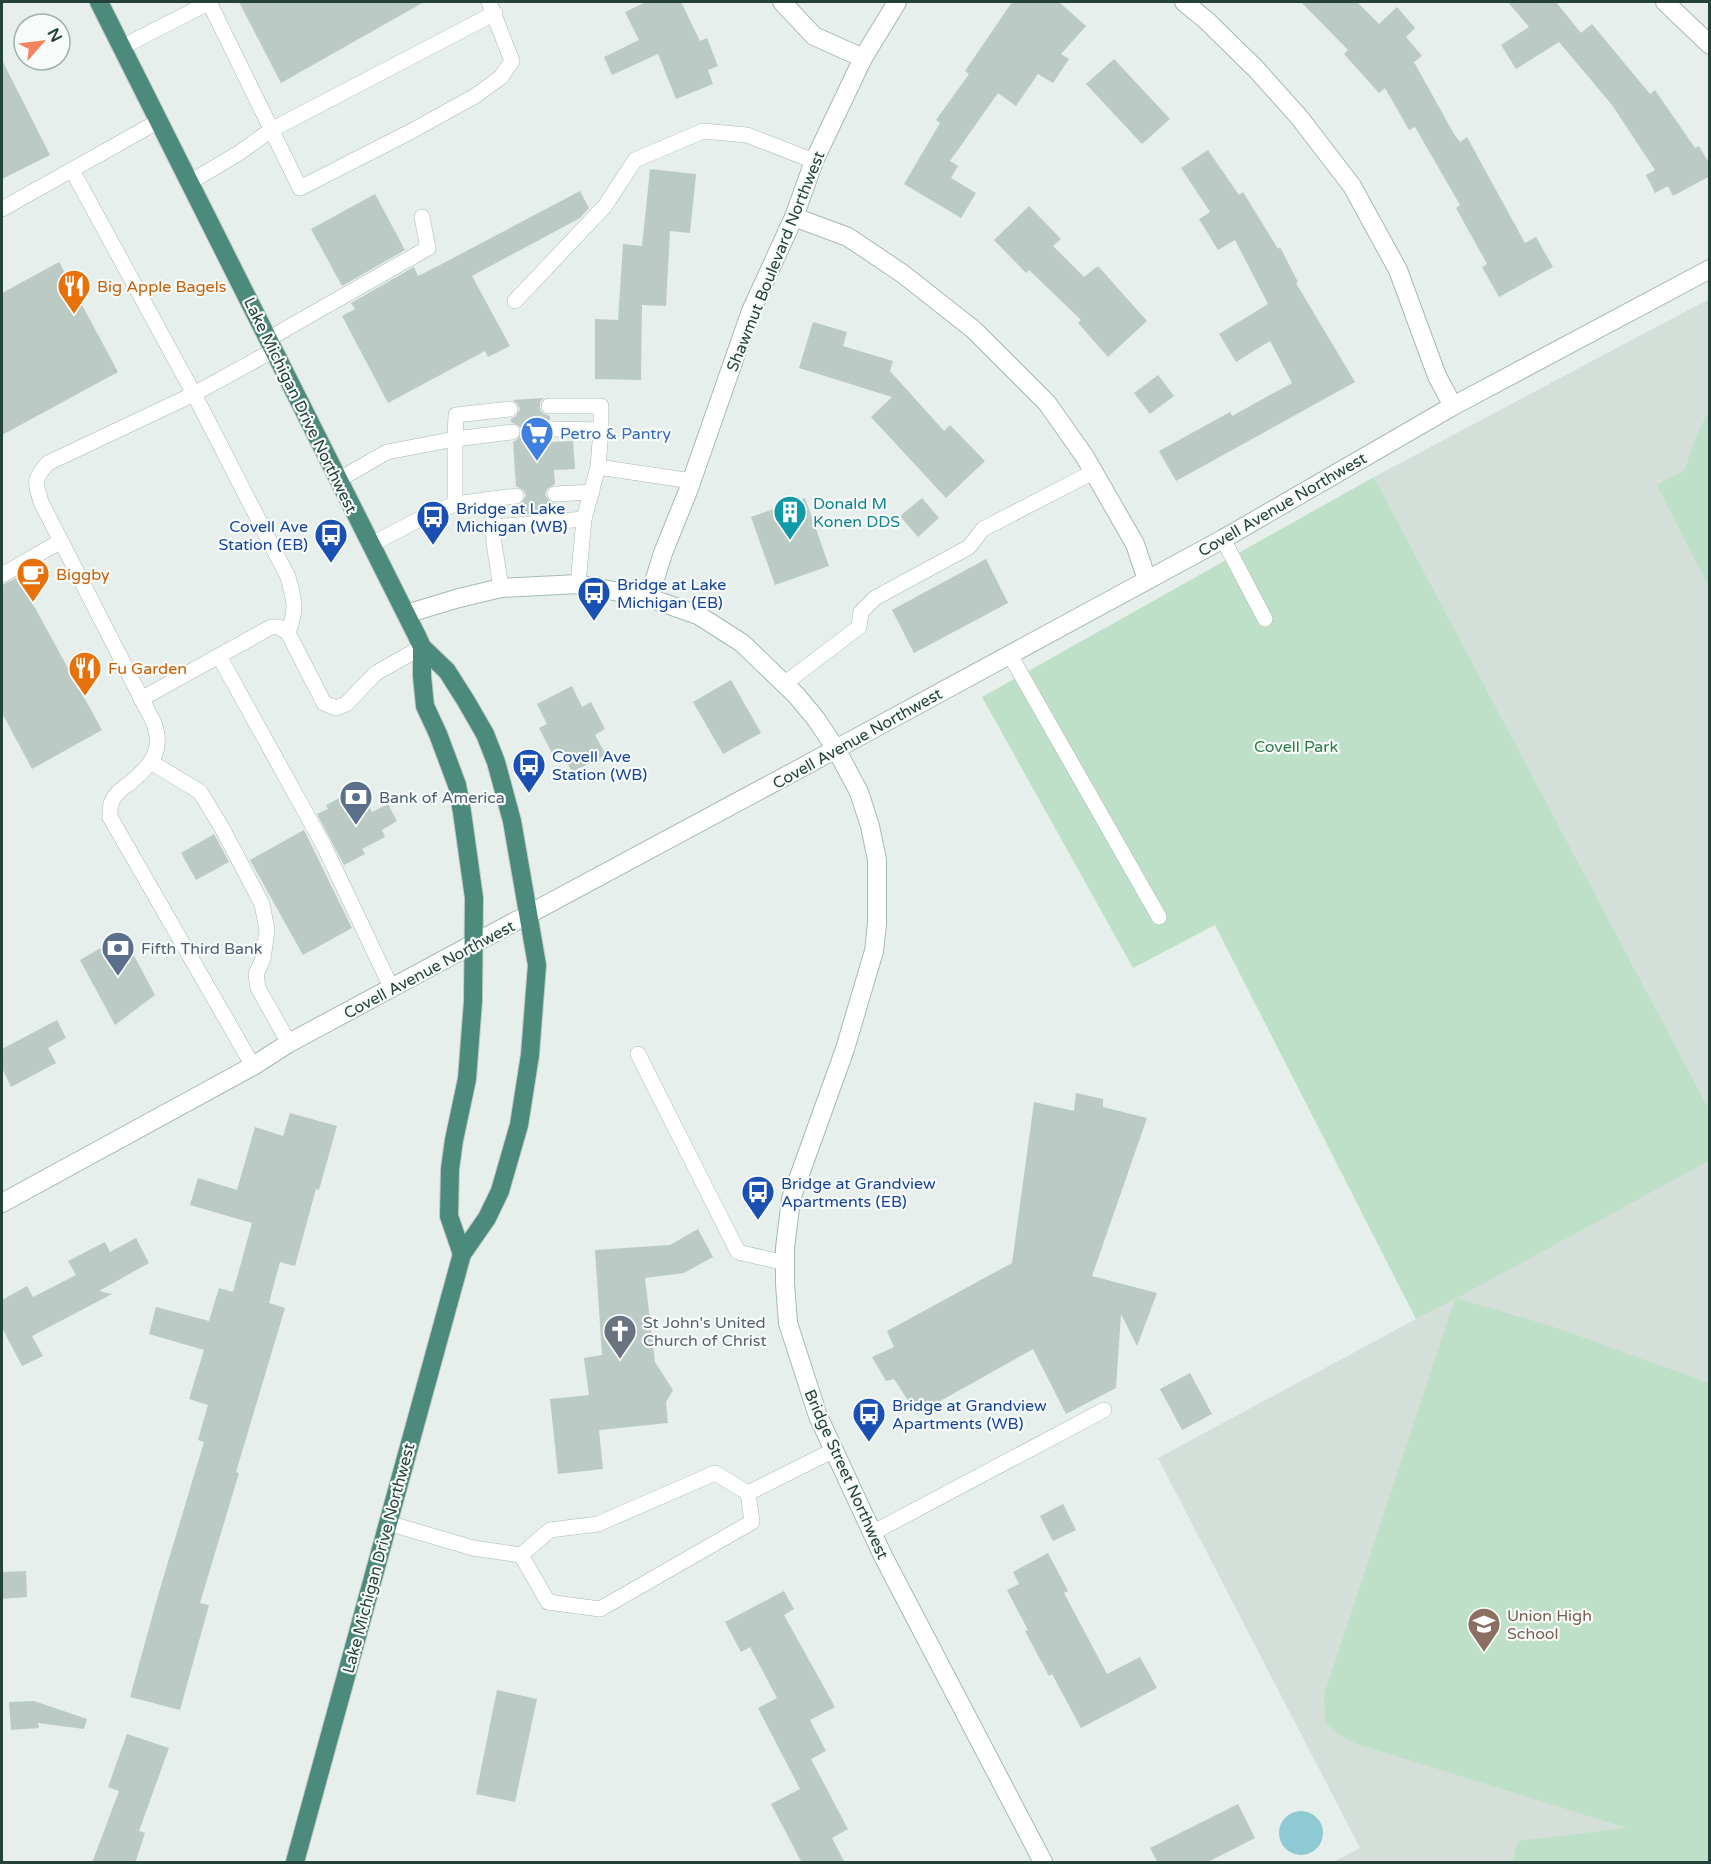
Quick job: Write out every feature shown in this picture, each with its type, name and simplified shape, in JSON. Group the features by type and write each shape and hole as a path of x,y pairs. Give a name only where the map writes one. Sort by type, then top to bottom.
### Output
{"highway":[{"name":"Lake Michigan Drive Northwest","path":"99,2 422,647 447,671 485,734 506,795 537,965 530,1055 519,1125 500,1191 487,1218 462,1254 295,1863"},
{"name":"Lake Michigan Drive Northwest","path":"422,647 425,706 457,785 474,898 473,1001 466,1079 454,1140 450,1181 449,1216 462,1254"}],"street":[{"path":"782,2 814,36 863,58"},
{"name":"Shawmut Boulevard Northwest","path":"649,598 663,553 692,481 751,311 794,217 814,162 863,58 897,2"},
{"path":"1184,2 1256,69 1299,117 1352,186 1398,270 1437,376 1453,406"},
{"path":"1665,2 1710,45"},
{"path":"794,217 848,237 903,273 974,330 1047,403 1094,472 1136,544 1147,580"},
{"name":"Covell Avenue Northwest","path":"2,1203 289,1044 1223,539 1453,406 1710,269"},
{"name":"Bridge Street Northwest","path":"406,614 501,588 578,584 649,598 698,615 742,643 796,694 836,750 859,792 870,826 877,860 877,924 874,951 845,1049 791,1199 785,1248 788,1323 818,1416 872,1533 1043,1863"}],"lane":[{"path":"122,47 210,2 271,130 300,188 475,96 501,77 513,61 492,7 271,130 239,153 190,182"},
{"path":"2,209 159,121"},
{"path":"515,301 605,206 635,160 702,130 747,135 814,162"},
{"path":"72,170 194,393 288,578 295,602 294,615 288,633"},
{"path":"253,1066 110,817 111,804 115,795 146,770 157,752 158,735 40,502 36,485 37,475 48,463 194,393 428,248 422,217"},
{"path":"549,406 602,406 598,467 584,519 578,584"},
{"path":"455,504 456,415 510,409"},
{"path":"550,429 601,429"},
{"path":"338,480 387,452 455,439 512,432"},
{"path":"598,467 692,481"},
{"path":"784,684 859,627 861,612 875,598 969,547 983,529 1094,472"},
{"path":"555,494 592,492"},
{"path":"370,545 455,504 516,496"},
{"path":"492,499 494,543 501,588"},
{"path":"494,527 584,519"},
{"path":"1223,539 1265,619"},
{"path":"2,575 61,541"},
{"path":"141,699 271,627 279,627 288,633 324,703 336,708 346,704 376,673 422,647"},
{"path":"1010,655 1159,917"},
{"path":"219,656 324,846 392,989"},
{"path":"151,762 200,792 222,828 262,904 267,930 263,959 256,974 258,988 289,1044"},
{"path":"638,1054 738,1252 785,1263"},
{"path":"872,1533 1104,1410"},
{"path":"748,1493 834,1450"},
{"path":"521,1556 550,1530 598,1524 715,1473 748,1493"},
{"path":"521,1556 548,1602 600,1609 752,1522 748,1493"},
{"path":"388,1523 473,1548 521,1556"}],"shaded area":[{"path":"1709,299 1709,1109 1374,477"},
{"name":"Union High School","path":"1709,1161 1709,1862 1333,1862 1360,1848 1158,1458"}],"green space":[{"path":"1709,411 1709,587 1657,485 1685,470 1701,425"},
{"name":"Covell Park","path":"1374,477 1709,1109 1709,1161 1457,1298 1554,1327 1709,1383 1709,1862 1513,1862 1518,1841 1627,1828 1354,1743 1325,1722 1324,1694 1455,1299 1416,1319 1215,925 1133,968 982,697"}],"water":[{"path":"1301,1811 1317,1817 1323,1833 1317,1849 1301,1855 1285,1849 1279,1833 1285,1817"}],"building":[{"path":"239,2 424,2 281,83"},
{"path":"646,2 681,2 700,41 707,38 718,66 708,70 713,84 676,99 658,54 612,75 604,57 639,40 625,12"},
{"path":"1012,2 1059,2 1086,26 1061,54 1069,59 1053,83 1038,74 1016,106 998,93 950,161 958,166 951,178 976,193 961,218 904,184 940,123 936,120 969,74 965,71"},
{"path":"1301,2 1357,2 1379,24 1397,7 1415,28 1406,37 1422,56 1414,62 1454,134 1460,142 1467,137 1525,243 1536,237 1553,267 1499,297 1482,267 1487,264 1456,208 1460,205 1415,127 1409,130 1385,88 1379,93 1344,54 1348,50"},
{"path":"1508,2 1556,2 1581,33 1592,24 1650,94 1655,90 1695,148 1699,146 1710,165 1710,176 1673,196 1668,186 1655,193 1646,175 1655,170 1612,105 1559,42 1516,69 1501,45 1529,27"},
{"path":"1114,59 1170,119 1142,144 1086,84"},
{"path":"2,60 50,155 2,179"},
{"path":"1208,150 1239,195 1243,192 1278,249 1280,247 1298,282 1296,283 1355,382 1176,481 1159,451 1230,412 1232,416 1292,383 1270,341 1236,362 1219,334 1268,304 1235,240 1218,250 1199,219 1210,212 1181,168"},
{"path":"650,169 696,174 690,233 670,231 666,306 642,305 641,380 595,379 595,319 618,320 623,244 642,246"},
{"path":"580,191 589,208 580,218 472,276 510,346 488,357 485,351 388,403 342,316 355,309 351,303 414,267 418,276"},
{"path":"375,194 405,250 342,286 311,229"},
{"path":"1029,206 1061,239 1053,246 1084,277 1098,266 1147,321 1108,357 1078,323 1081,320 1029,270 1026,273 994,240"},
{"path":"59,262 118,372 2,435 2,293"},
{"path":"813,322 847,332 843,346 893,361 890,371 944,431 950,425 985,461 946,498 871,417 892,397 799,368"},
{"path":"1158,375 1174,396 1150,414 1134,393"},
{"path":"544,398 540,402 540,410 550,416 550,420 542,424 542,433 551,439 551,442 573,441 575,469 554,470 555,484 547,489 545,495 550,502 556,504 556,512 518,515 517,506 522,503 526,495 516,486 513,442 518,439 522,431 519,426 511,422 520,409 513,400"},
{"name":"Donald M Konen DDS","path":"805,498 829,566 775,585 751,517"},
{"path":"922,498 939,518 918,537 900,516"},
{"path":"986,559 1008,603 914,653 892,610"},
{"path":"18,577 102,730 32,769 2,713 2,585"},
{"path":"731,680 761,733 723,754 693,702"},
{"path":"572,686 582,707 591,702 605,729 595,735 606,755 572,772 562,753 554,757 539,728 547,724 537,704"},
{"name":"Bank of America","path":"351,792 355,800 363,795 372,812 388,804 397,821 382,830 385,837 362,849 365,854 344,865 317,814 328,809 326,805"},
{"path":"304,830 352,928 303,955 250,860"},
{"path":"214,834 229,862 196,880 181,853"},
{"name":"Fifth Third Bank","path":"123,935 155,995 115,1025 80,960"},
{"path":"57,1020 66,1038 48,1048 56,1063 11,1087 2,1068 2,1049"},
{"path":"1076,1093 1103,1099 1103,1107 1147,1118 1092,1276 1157,1293 1137,1346 1121,1314 1116,1388 1066,1414 1033,1349 917,1414 894,1379 886,1381 872,1357 894,1347 887,1331 1012,1263 1034,1102 1074,1111"},
{"path":"290,1113 337,1126 319,1190 316,1189 295,1266 280,1262 269,1303 285,1308 200,1603 209,1605 180,1710 130,1697 204,1442 198,1440 208,1405 189,1399 204,1350 149,1334 156,1307 209,1321 219,1288 233,1292 252,1223 190,1205 198,1178 237,1190 255,1127 283,1136"},
{"name":"St John's United Church of Christ","path":"698,1229 713,1257 684,1273 645,1278 655,1362 673,1390 666,1402 668,1423 599,1430 603,1469 558,1474 550,1399 589,1395 584,1358 602,1355 595,1250 670,1245"},
{"path":"136,1238 149,1263 99,1291 112,1294 32,1336 43,1356 22,1366 2,1328 2,1300 27,1286 33,1297 76,1275 68,1261 105,1242 110,1252"},
{"path":"1190,1373 1212,1414 1182,1430 1160,1389"},
{"path":"1063,1504 1076,1530 1053,1541 1040,1516"},
{"path":"1048,1553 1068,1591 1064,1593 1107,1674 1140,1657 1157,1688 1081,1728 1052,1674 1049,1676 1025,1631 1028,1630 1007,1590 1019,1584 1013,1572"},
{"path":"26,1571 27,1597 2,1599 2,1572"},
{"path":"784,1591 794,1609 784,1615 835,1707 810,1720 826,1751 811,1759 848,1829 832,1838 845,1863 802,1863 771,1804 800,1789 758,1708 777,1698 750,1647 741,1652 725,1622"},
{"path":"497,1690 537,1699 515,1802 476,1794"},
{"path":"34,1701 87,1719 84,1729 38,1723 39,1728 11,1730 9,1702"},
{"path":"127,1734 169,1748 139,1831 145,1833 135,1863 92,1863 119,1791 108,1787"},
{"path":"1238,1804 1255,1838 1206,1863 1158,1863 1150,1848"}],"place":[{"name":"Big Apple Bagels","path":"74,315"},
{"name":"Petro & Pantry","path":"537,462"},
{"name":"Donald M Konen DDS","path":"790,541"},
{"name":"Bridge at Lake Michigan (WB)","path":"433,546"},
{"name":"Covell Ave Station (EB)","path":"331,564"},
{"name":"Biggby","path":"33,603"},
{"name":"Bridge at Lake Michigan (EB)","path":"594,622"},
{"name":"Fu Garden","path":"85,697"},
{"name":"Covell Ave Station (WB)","path":"529,794"},
{"name":"Bank of America","path":"356,826"},
{"name":"Fifth Third Bank","path":"118,977"},
{"name":"Bridge at Grandview Apartments (EB)","path":"758,1221"},
{"name":"St John's United Church of Christ","path":"620,1360"},
{"name":"Bridge at Grandview Apartments (WB)","path":"869,1443"},
{"name":"Union High School","path":"1484,1653"}]}
